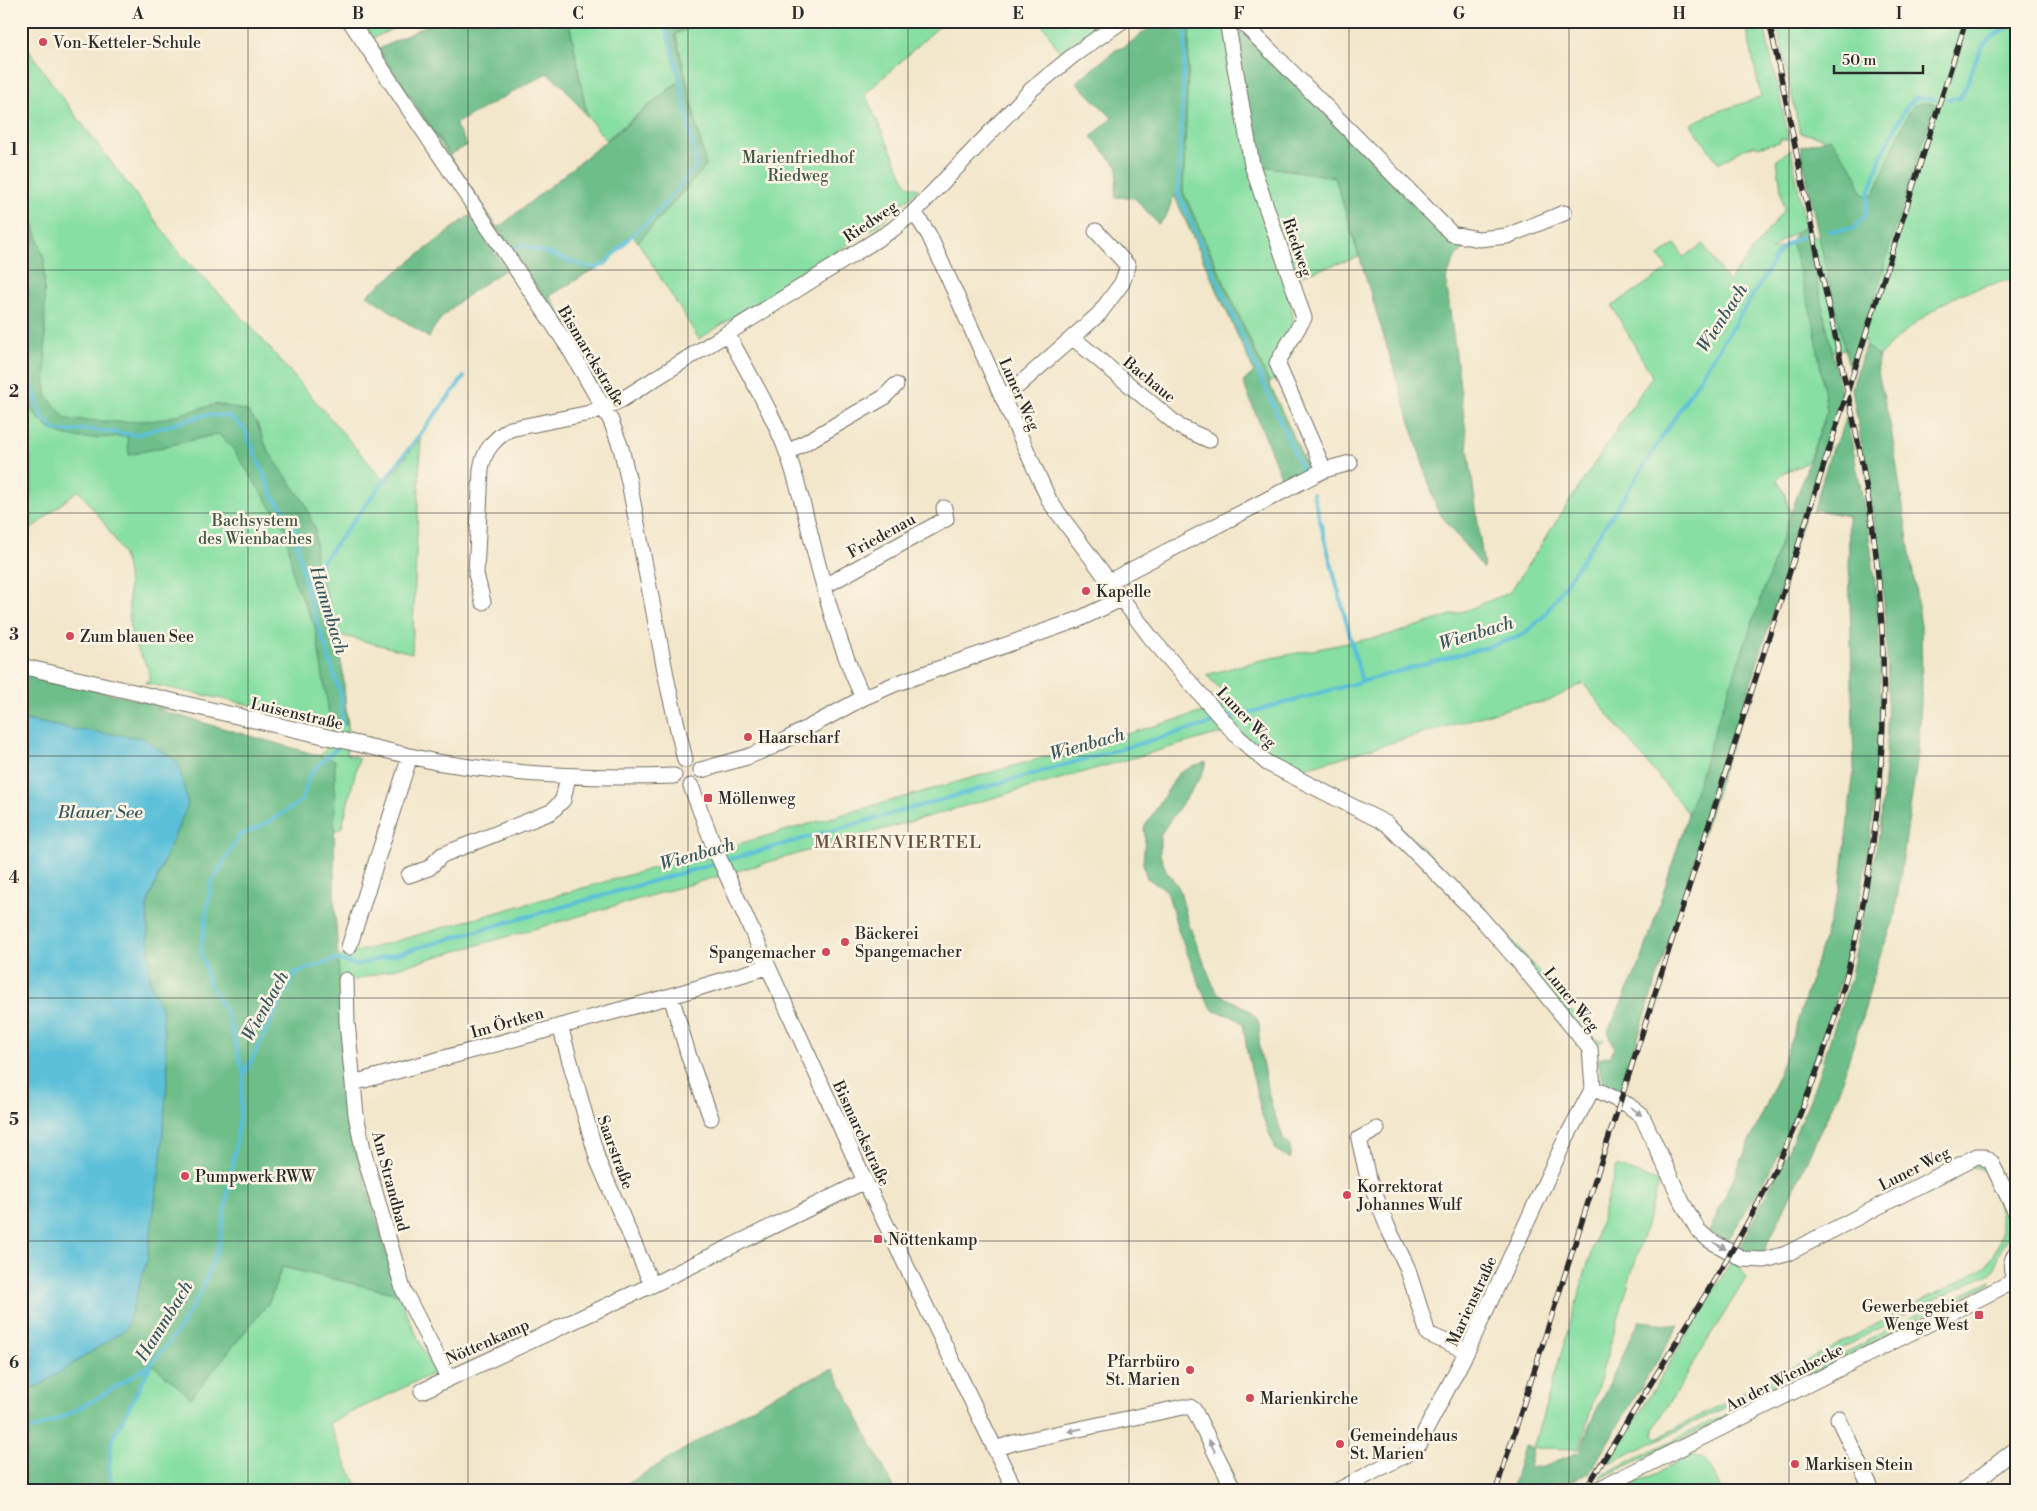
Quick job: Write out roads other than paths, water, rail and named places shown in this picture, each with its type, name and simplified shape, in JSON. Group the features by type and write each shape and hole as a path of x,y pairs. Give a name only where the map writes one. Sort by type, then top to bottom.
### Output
{"street":[{"name":"Bismarckstraße","path":"350,21 569,348 611,421 621,448 629,482 668,686 685,760"},
{"name":"Riedweg","path":"483,602 476,574 481,469 485,452 500,435 510,430 590,413 621,400 892,230 914,212 1032,89 1075,54 1122,21"},
{"name":"Riedweg","path":"1227,21 1252,165 1304,318 1277,363 1324,470"},
{"path":"1241,21 1452,234 1479,239 1507,236 1564,213"},
{"name":"Luner Weg","path":"914,212 930,234 1050,502 1151,638 1233,730 1267,763 1387,824 1479,916 1590,1049 1593,1088 1628,1105 1642,1116 1682,1202 1698,1230 1709,1240 1743,1259 1764,1260 1786,1254 1977,1156 1982,1156 1991,1162 2016,1213"},
{"path":"1002,397 1011,392 1099,314 1122,283 1128,266 1096,231"},
{"path":"727,333 771,417 787,453 806,512 822,583 843,650 862,698"},
{"name":"Bachaue","path":"1073,338 1180,427 1209,440"},
{"path":"787,453 883,398 896,385"},
{"path":"1108,582 1324,470 1350,463"},
{"name":"Friedenau","path":"822,583 832,582 946,519 944,508"},
{"path":"701,770 747,757 774,746 862,698 895,684 1077,620 1121,599"},
{"name":"Luisenstraße","path":"21,666 354,744 478,769 568,776 674,776"},
{"path":"349,947 410,756"},
{"path":"685,760 695,761 701,770 700,780 691,786 680,784 674,776 676,766 685,760"},
{"path":"409,875 429,868 442,855 551,812 563,800 568,776"},
{"name":"Bismarckstraße","path":"691,786 726,875 865,1181 1015,1490"},
{"name":"Im Örtken","path":"353,1083 767,968"},
{"name":"Am Strandbad","path":"346,980 347,1022 356,1115 364,1154 402,1288 448,1378"},
{"path":"671,996 711,1118"},
{"name":"Saarstraße","path":"560,1026 598,1161 652,1285"},
{"name":"Marienstraße","path":"1339,1490 1406,1455 1418,1445 1467,1350 1566,1138 1593,1088"},
{"path":"1377,1129 1359,1139 1367,1174 1388,1228 1407,1267 1428,1334 1467,1350"},
{"name":"Nöttenkamp","path":"422,1391 652,1285 865,1181"},
{"path":"2015,1282 2011,1272 2011,1263 2016,1252"},
{"name":"An der Wienbecke","path":"1597,1490 2015,1282"},
{"path":"995,1449 1013,1443 1190,1407 1194,1410 1234,1490"},
{"path":"1838,1418 1872,1490"},
{"path":"1964,1490 2016,1448"}],"water":[{"name":"Blauer See","path":"21,719 72,729 143,738 178,762 188,804 147,906 150,983 162,1010 168,1071 161,1160 147,1261 126,1329 39,1386 21,1390"}],"waterway":[{"path":"511,248 523,245 584,266 596,268 605,264 633,234 653,217 697,165 678,70 664,21"},
{"path":"1186,21 1178,193 1304,474"},
{"name":"Wienbach","path":"1948,99 1960,98 1983,46 2001,31 2016,24"},
{"name":"Wienbach","path":"1829,231 1854,228 1866,214 1868,197 1881,156 1905,109 1916,97 1934,99"},
{"name":"Wienbach","path":"1226,719 1494,645 1523,635 1544,616 1615,511 1765,276 1775,257 1789,243 1803,237"},
{"name":"Hammbach","path":"21,243 26,260 25,297 30,335 26,363 41,415 55,430 70,432 84,429 136,435 205,415 229,416 244,428 274,498 293,522 305,584 341,695 342,724"},
{"path":"305,584 464,377"},
{"path":"1313,494 1362,682"},
{"name":"Wienbach","path":"724,861 1220,721"},
{"name":"Hammbach","path":"115,1490 109,1471 111,1442 152,1363 178,1331 200,1294 219,1245 237,1138 244,1075 227,1013 209,983 201,951 211,884 239,836 265,824 302,801 309,777 318,765 337,748"},
{"name":"Wienbach","path":"244,1075 295,973 336,959 357,965 717,863"},
{"path":"21,1433 72,1412 150,1365"}],"railway":[{"path":"1585,1490 1720,1270 1759,1202 1782,1155 1812,1084 1837,1011 1856,937 1870,861 1879,785 1883,708 1882,631 1872,521 1860,452 1769,21"},
{"path":"1496,1490 1966,21"}],"place":[{"name":"Von-Ketteler-Schule","path":"43,42"},
{"name":"Kapelle","path":"1086,591"},
{"name":"Zum blauen See","path":"70,636"},
{"name":"Haarscharf","path":"748,737"},
{"name":"Möllenweg","path":"708,798"},
{"name":"Bäckerei Spangemacher","path":"845,942"},
{"name":"Spangemacher","path":"826,952"},
{"name":"Pumpwerk RWW","path":"185,1176"},
{"name":"Korrektorat Johannes Wulf","path":"1347,1195"},
{"name":"Nöttenkamp","path":"878,1239"},
{"name":"Gewerbegebiet Wenge West","path":"1979,1315"},
{"name":"Pfarrbüro St. Marien","path":"1190,1370"},
{"name":"Marienkirche","path":"1250,1398"},
{"name":"Gemeindehaus St. Marien","path":"1340,1444"},
{"name":"Markisen Stein","path":"1795,1464"}],"district":[{"name":"MARIENVIERTEL","path":"898,842"}],"park label":[{"name":"Marienfriedhof Riedweg","path":"798,166"},
{"name":"Bachsystem des Wienbaches","path":"255,529"}]}
